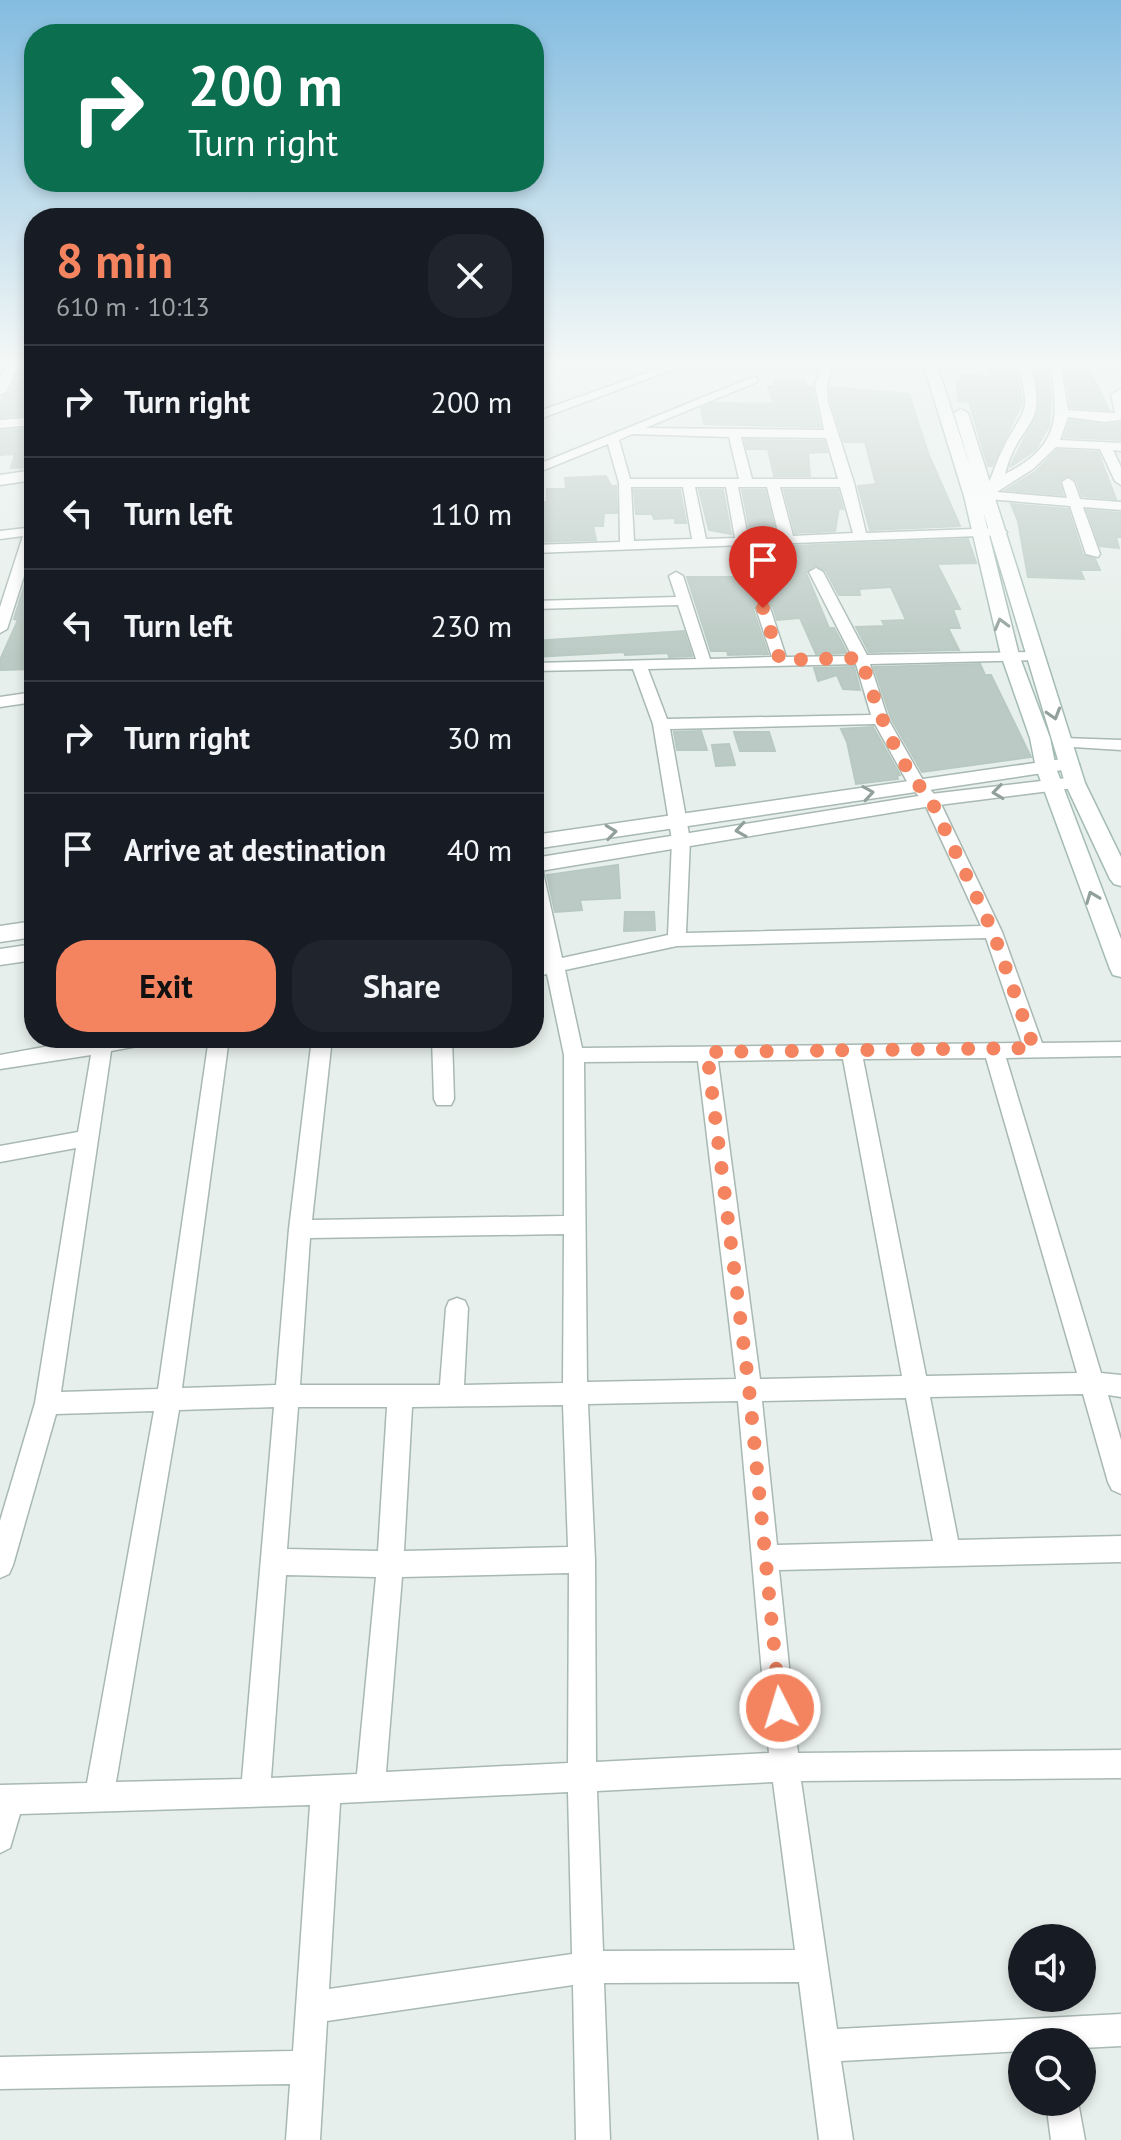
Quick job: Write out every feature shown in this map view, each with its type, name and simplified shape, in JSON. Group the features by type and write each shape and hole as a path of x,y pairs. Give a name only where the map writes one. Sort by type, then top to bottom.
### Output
{"main road":[{"path":"964,460 1037,656 1072,774 1121,879"},
{"path":"981,460 993,489 990,532 1010,655 1040,738 1049,776 1121,969"},
{"path":"0,480 24,476"},
{"path":"544,863 679,831 924,793 1072,774"},
{"path":"544,841 679,831"},
{"path":"0,934 24,930"},
{"path":"0,957 24,953"}],"street":[{"path":"618,460 625,483 627,547"},
{"path":"737,460 742,542"},
{"path":"841,460 861,537"},
{"path":"993,489 1004,460"},
{"path":"993,489 1035,460"},
{"path":"1111,460 1121,481"},
{"path":"688,482 700,544"},
{"path":"772,482 787,540"},
{"path":"1068,482 1093,554"},
{"path":"625,483 848,483"},
{"path":"993,489 1121,506"},
{"path":"0,535 24,531"},
{"path":"544,549 990,532"},
{"path":"0,629 24,556"},
{"path":"816,572 861,658 880,719 924,793 993,932 1034,1048"},
{"path":"676,576 704,662"},
{"path":"544,605 683,601"},
{"path":"763,608 780,660"},
{"path":"544,667 1037,656"},
{"path":"639,664 661,724 679,831 677,940"},
{"path":"0,702 24,698"},
{"path":"661,724 880,719"},
{"path":"1063,743 1121,745"},
{"path":"544,917 574,1055 575,1394 582,1560 582,1776 593,2140"},
{"path":"544,968 677,940 993,932"},
{"path":"0,1062 72,1048"},
{"path":"0,1565 47,1403 102,1048"},
{"path":"99,1798 168,1401 218,1048"},
{"path":"255,1793 285,1396 321,1048"},
{"path":"442,1048 444,1099"},
{"path":"574,1055 1121,1049"},
{"path":"994,1050 1121,1482"},
{"path":"707,1052 749,1388 785,1767 836,2140"},
{"path":"852,1052 948,1554"},
{"path":"0,1154 88,1138"},
{"path":"300,1229 575,1225"},
{"path":"451,1396 457,1308"},
{"path":"47,1403 749,1388 1092,1383 1121,1386"},
{"path":"370,1787 390,1564 400,1397"},
{"path":"766,1558 1121,1549"},
{"path":"273,1562 390,1564 582,1560"},
{"path":"0,1838 4,1800 255,1793 785,1767 1121,1764"},
{"path":"303,2140 326,1789"},
{"path":"312,2007 587,1967 814,1966"},
{"path":"1096,2032 1121,2030"},
{"path":"825,2046 1008,2039"},
{"path":"0,2073 308,2067"},
{"path":"1064,2116 1068,2140"}],"building":[{"path":"13,460 24,460 24,467 11,468"},
{"path":"770,460 809,460 810,476 774,476"},
{"path":"870,460 931,460 960,526 870,530 858,486 876,484"},
{"path":"1047,460 1101,460 1116,499 1082,496 1077,481 1070,476 1059,481 1063,495 1006,490 1035,472"},
{"path":"606,476 611,486 616,486 617,513 604,513 603,526 593,526 596,540 544,542 547,489 566,489 565,478"},
{"path":"634,490 680,490 686,523 675,523 675,518 654,519 652,514 636,514"},
{"path":"699,490 723,490 731,534 709,530"},
{"path":"742,490 765,490 775,531 750,531"},
{"path":"784,490 838,490 843,509 839,508 835,531 795,533"},
{"path":"1011,504 1068,509 1083,555 1095,559 1100,570 1080,570 1084,579 1028,577 1018,521"},
{"path":"1087,510 1121,513 1121,537 1116,537 1119,548 1100,546"},
{"path":"968,539 976,563 937,564 960,609 953,609 960,628 948,628 959,650 869,652 856,627 885,626 882,621 906,620 891,587 859,589 860,595 839,595 826,571 815,565 806,573 829,628 834,628 847,653 816,654 800,618 777,620 773,607 764,601 753,609 768,654 728,655 727,651 711,651 687,577 760,577 759,572 779,572 778,567 791,567 788,562 800,561 793,546"},
{"path":"24,587 24,669 0,670 0,660 18,620 14,619"},
{"path":"684,631 692,656 669,657 668,653 625,655 624,652 544,656 544,640"},
{"path":"980,664 985,675 991,675 1031,757 922,772 891,718 874,667"},
{"path":"854,667 860,690 843,689 837,675 818,681 814,668"},
{"path":"873,727 900,775 898,779 856,784 841,729"},
{"path":"701,731 707,750 677,750 674,732"},
{"path":"734,732 769,732 775,751 740,751"},
{"path":"729,744 735,765 716,766 712,745"},
{"path":"618,865 620,898 580,900 582,910 555,912 547,875"},
{"path":"625,912 654,912 655,930 624,931"}],"route":[{"path":"763,608 780,660 861,658 880,719 917,785 931,800 993,932 1034,1048 707,1052 749,1388 780,1708"}]}
